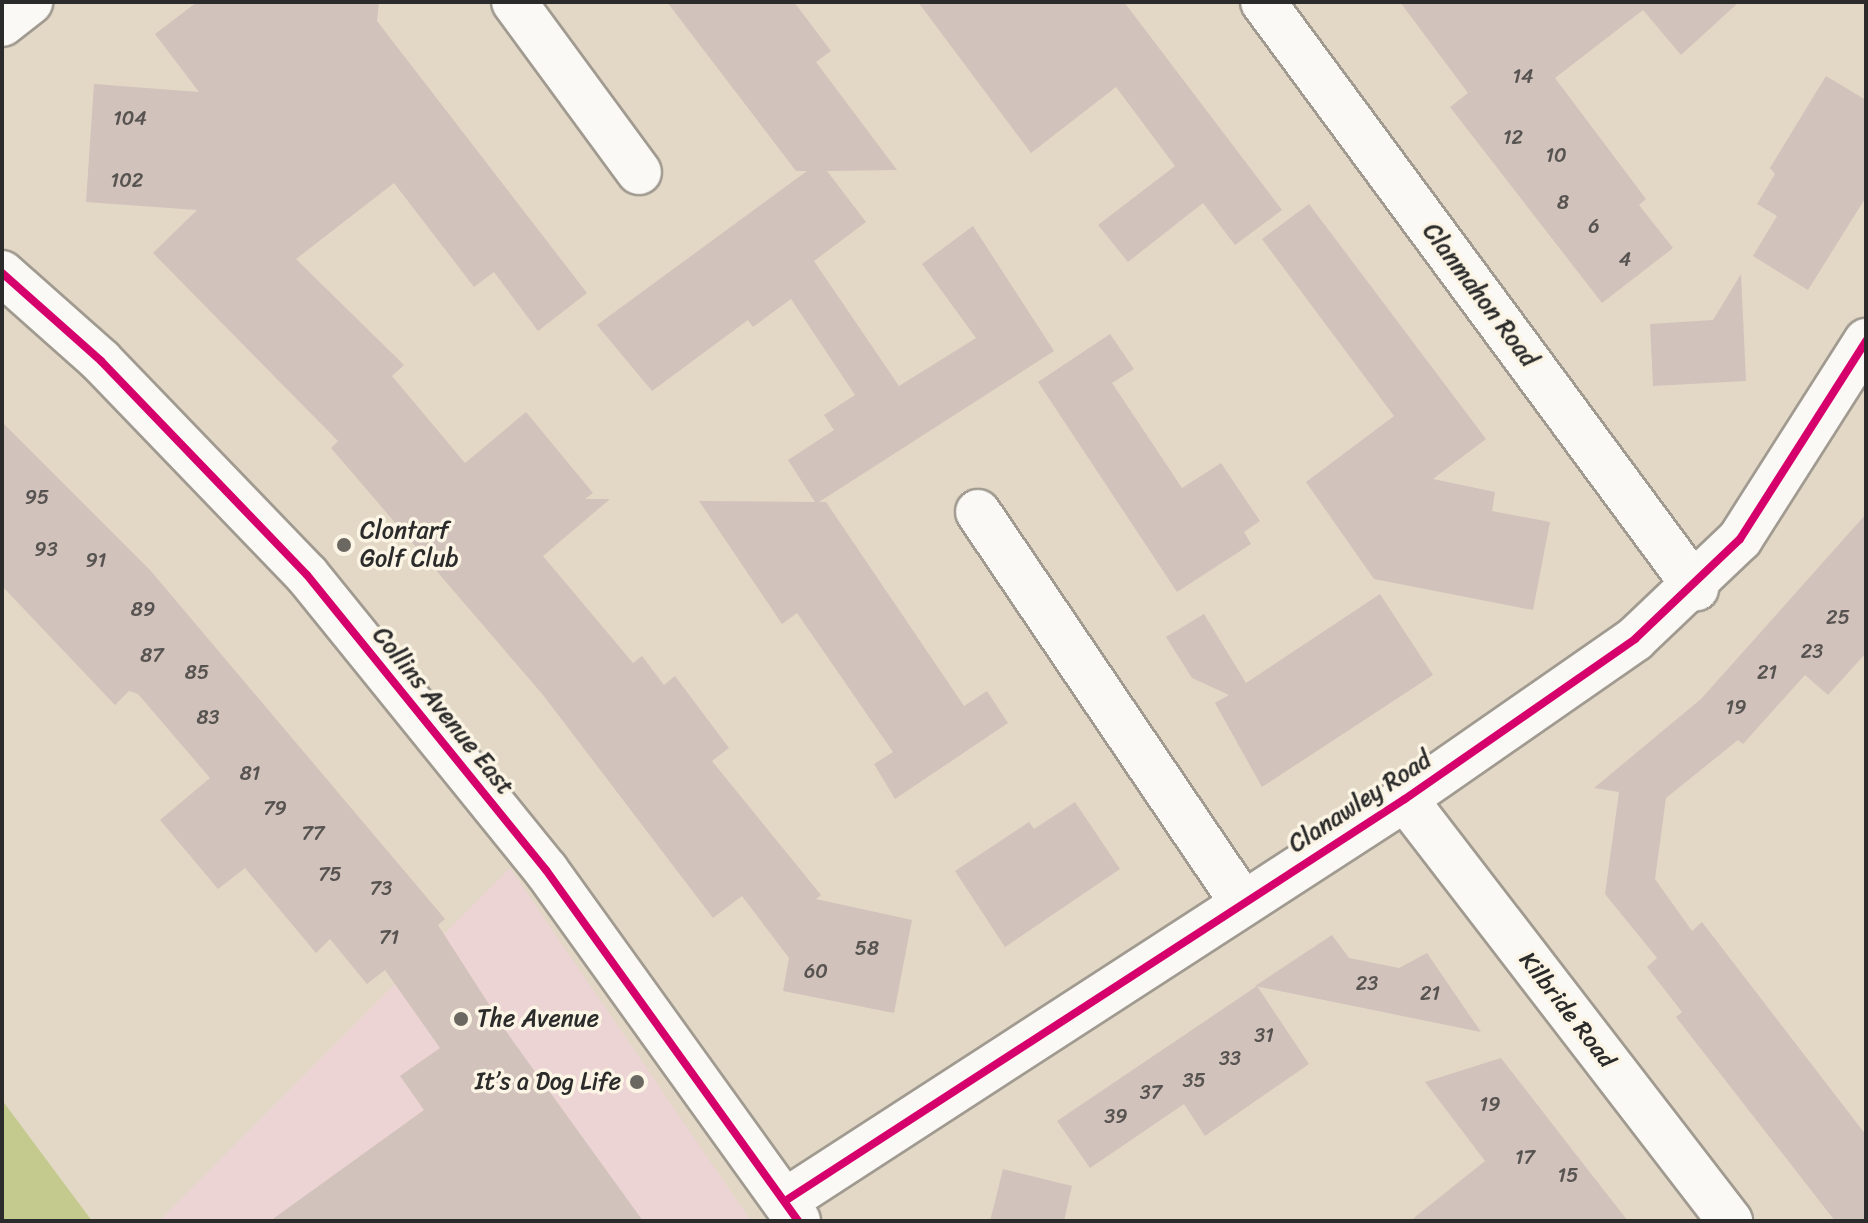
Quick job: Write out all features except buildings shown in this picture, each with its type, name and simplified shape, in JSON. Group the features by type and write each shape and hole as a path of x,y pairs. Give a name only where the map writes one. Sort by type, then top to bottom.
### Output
{"street":[{"path":"2,24 30,2"},
{"path":"514,2 639,172"},
{"name":"Clanmahon Road","path":"1263,2 1696,588"},
{"name":"Collins Avenue East","path":"2,273 101,361 307,575 546,870 792,1211"},
{"name":"Clanawley Road","path":"792,1211 1241,901 1405,799 1635,639 1696,588 1740,539 1866,341"},
{"path":"978,512 1241,901"},
{"name":"Kilbride Road","path":"1405,799 1730,1221"}],"shaded area":[{"path":"510,868 751,1221 159,1221"}],"green space":[{"path":"2,1100 92,1221 2,1221"}],"cycle path":[{"path":"2,273 101,361 307,575 546,870 798,1221"},
{"path":"785,1201 1405,799 1635,639 1740,539 1866,341"}],"place":[{"name":"Clontarf Golf Club","path":"344,545"},
{"name":"The Avenue","path":"461,1019"},
{"name":"It’s a Dog Life","path":"637,1082"}]}
